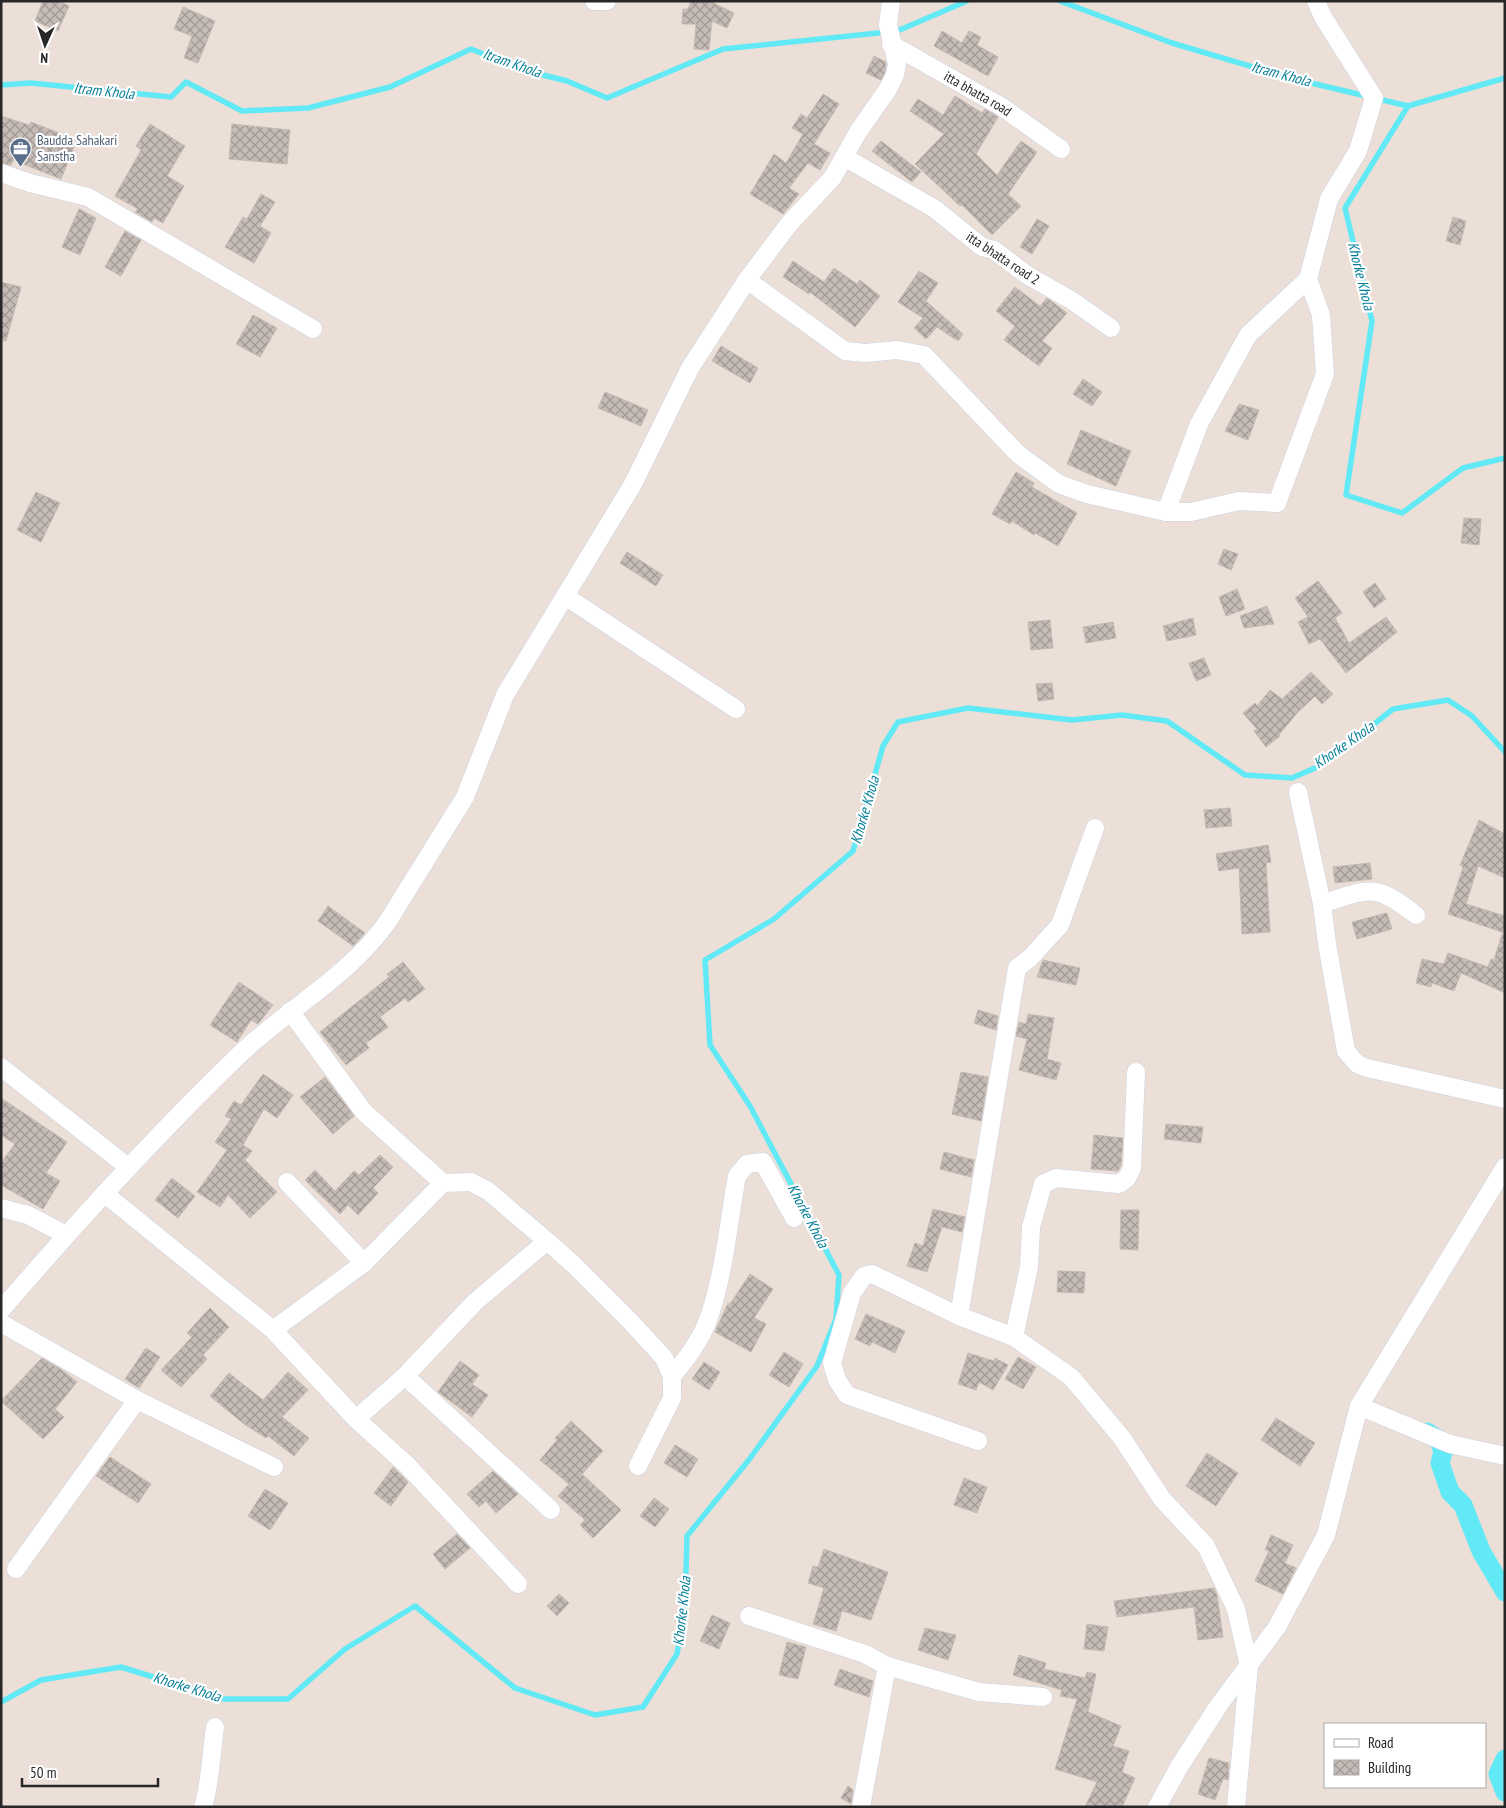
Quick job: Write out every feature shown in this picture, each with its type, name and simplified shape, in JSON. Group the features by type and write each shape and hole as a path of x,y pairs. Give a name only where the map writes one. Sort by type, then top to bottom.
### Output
{"street":[{"path":"594,1 606,1"},
{"path":"1,1310 128,1167 240,1054 290,1011 350,964 374,940 383,927 465,797 505,695 634,484 690,368 747,280 789,224 832,177 888,89 895,75 897,64 888,25 891,1"},
{"path":"1166,512 1199,424 1248,335 1308,279 1329,199 1358,150 1374,98 1323,17 1316,1"},
{"name":"itta bhatta road","path":"891,44 1002,107 1061,149"},
{"name":"itta bhatta road 2","path":"844,157 935,209 982,247 994,250 1027,275 1071,300 1111,328"},
{"path":"1,173 30,183 88,197 313,329"},
{"path":"747,280 845,350 866,352 897,350 924,355 1018,454 1059,484 1087,494 1166,512 1191,512 1239,501 1277,503 1325,374 1321,315 1308,279"},
{"path":"565,596 736,708"},
{"path":"1298,792 1322,904 1327,944 1346,1051 1357,1064 1505,1099"},
{"path":"959,1316 1017,968 1030,958 1060,925 1095,828"},
{"path":"1322,904 1372,890 1393,897 1416,915"},
{"path":"290,1011 364,1112 443,1183"},
{"path":"1,1067 128,1167"},
{"path":"1014,1337 1029,1267 1031,1227 1043,1184 1056,1178 1119,1184 1127,1178 1132,1168 1136,1072"},
{"path":"672,1376 689,1356 706,1326 716,1294 737,1176 747,1164 763,1162 794,1218"},
{"path":"1157,1807 1179,1767 1214,1713 1277,1627 1326,1535 1359,1406 1505,1167"},
{"path":"287,1182 364,1263"},
{"path":"273,1330 364,1263 443,1183 471,1182 480,1186 547,1241 630,1321 664,1358 672,1376 672,1398 638,1466"},
{"path":"105,1194 273,1330 356,1419 407,1465 518,1584"},
{"path":"1,1208 28,1215 66,1235"},
{"path":"356,1419 405,1376 475,1302 547,1241"},
{"path":"978,1442 847,1395 837,1380 832,1363 852,1293 864,1276 872,1274 959,1316 1014,1337 1072,1378 1122,1438 1162,1499 1206,1546 1236,1609 1249,1666 1236,1807"},
{"path":"1,1323 137,1400 274,1468"},
{"path":"405,1376 551,1510"},
{"path":"16,1569 137,1400"},
{"path":"1359,1406 1450,1444 1505,1456"},
{"path":"749,1616 865,1654 887,1666 979,1692 1043,1696"},
{"path":"861,1807 887,1666"},
{"path":"203,1807 210,1784 211,1757 216,1728"}],"building":[{"path":"43,1 58,1 69,6 58,31 35,21"},
{"path":"691,1 709,1 734,13 727,28 712,21 709,50 694,49 696,24 682,24 683,9 688,9"},
{"path":"183,7 215,21 198,63 184,58 192,36 174,29"},
{"path":"942,31 962,43 969,31 981,37 977,45 998,57 988,76 934,46"},
{"path":"874,56 886,62 885,72 881,80 866,73"},
{"path":"823,94 839,104 814,144 830,153 820,170 808,163 789,188 799,194 783,214 750,194 774,154 786,163 803,134 792,128 801,114 807,118"},
{"path":"955,96 982,113 985,109 998,117 976,154 997,175 1021,141 1037,152 1008,194 1021,206 992,235 962,205 960,206 915,164 944,134 910,111 918,99 943,115"},
{"path":"1,116 29,125 31,122 77,140 61,179 13,160 11,165 1,163"},
{"path":"150,124 185,146 167,176 184,186 163,223 154,218 152,222 135,212 138,209 115,196 141,150 136,146"},
{"path":"232,124 290,130 287,164 229,159"},
{"path":"881,141 921,172 912,182 872,151"},
{"path":"261,194 275,202 260,226 271,233 254,263 225,247 243,217 247,219"},
{"path":"79,209 96,218 80,255 62,247"},
{"path":"1453,217 1466,221 1460,245 1446,241"},
{"path":"1037,219 1049,226 1032,254 1020,247"},
{"path":"125,231 141,240 121,276 105,267"},
{"path":"793,261 824,282 834,268 857,284 860,280 880,296 855,327 810,292 809,294 783,277"},
{"path":"919,271 938,283 926,301 963,334 958,341 937,327 926,339 914,328 923,318 898,302"},
{"path":"1,282 21,287 6,341 1,340"},
{"path":"1015,287 1040,306 1047,298 1067,313 1042,341 1052,348 1039,366 1004,340 1015,326 996,311"},
{"path":"253,315 277,328 260,357 236,344"},
{"path":"721,346 758,368 750,383 712,361"},
{"path":"1083,379 1102,392 1092,406 1073,394"},
{"path":"605,392 648,410 641,426 598,408"},
{"path":"1239,404 1259,410 1248,440 1225,431"},
{"path":"1081,430 1131,451 1116,486 1067,464"},
{"path":"1016,472 1034,483 1032,487 1077,513 1058,546 1035,533 1034,535 1012,521 1010,524 992,514"},
{"path":"36,492 60,503 41,542 17,530"},
{"path":"1464,518 1481,519 1479,545 1461,543"},
{"path":"1224,549 1238,554 1231,570 1218,564"},
{"path":"627,552 663,575 656,586 620,563"},
{"path":"1318,581 1342,613 1335,618 1349,643 1386,617 1397,632 1346,673 1320,639 1309,644 1298,622 1308,617 1295,598"},
{"path":"1375,583 1386,599 1374,608 1363,592"},
{"path":"1237,589 1245,609 1226,616 1219,597"},
{"path":"1267,606 1274,624 1244,628 1240,616"},
{"path":"1193,618 1196,635 1167,641 1163,626"},
{"path":"1050,620 1053,648 1031,650 1028,622"},
{"path":"1113,622 1116,638 1086,643 1083,627"},
{"path":"1204,658 1211,675 1196,681 1189,663"},
{"path":"1311,672 1333,694 1322,704 1315,696 1297,713 1280,736 1266,747 1254,731 1257,729 1243,713 1255,703 1257,706 1270,690 1282,699"},
{"path":"1052,683 1054,699 1038,701 1036,684"},
{"path":"1230,808 1232,826 1206,828 1204,810"},
{"path":"1479,820 1505,834 1505,878 1478,866 1466,904 1505,916 1505,933 1448,914 1463,867 1460,865"},
{"path":"1268,845 1271,862 1266,863 1270,932 1242,934 1239,868 1219,871 1216,854"},
{"path":"1370,863 1372,879 1335,883 1333,867"},
{"path":"328,906 365,933 353,946 318,921"},
{"path":"1387,913 1392,929 1357,939 1352,922"},
{"path":"1502,934 1505,935 1505,993 1461,973 1454,991 1432,983 1431,987 1416,983 1422,959 1444,964 1448,953 1488,967 1491,959 1494,960"},
{"path":"1043,960 1080,968 1076,985 1037,977"},
{"path":"403,962 425,989 408,1002 405,998 380,1017 388,1027 366,1043 369,1048 346,1065 320,1032 389,977 387,974"},
{"path":"239,982 273,1005 258,1024 251,1020 237,1042 210,1025"},
{"path":"978,1010 998,1016 996,1030 974,1023"},
{"path":"1028,1014 1054,1018 1047,1059 1061,1063 1056,1080 1019,1070 1027,1039 1016,1036 1019,1022 1026,1024"},
{"path":"961,1072 988,1077 981,1121 952,1114"},
{"path":"263,1074 293,1095 277,1118 264,1109 243,1145 252,1151 245,1160 277,1192 250,1218 228,1195 220,1207 197,1192 227,1150 215,1142 231,1119 225,1116 234,1101 241,1105"},
{"path":"325,1077 354,1116 333,1134 300,1097"},
{"path":"1,1098 67,1142 46,1173 60,1181 43,1209 1,1185 1,1163 15,1144 1,1135"},
{"path":"1166,1124 1203,1127 1201,1143 1164,1139"},
{"path":"1094,1135 1123,1138 1121,1165 1118,1171 1091,1169"},
{"path":"944,1152 974,1160 971,1177 940,1169"},
{"path":"380,1155 393,1167 373,1188 378,1193 358,1215 348,1205 340,1214 305,1180 315,1170 335,1191 354,1171 359,1175"},
{"path":"172,1178 195,1196 178,1218 155,1200"},
{"path":"933,1209 965,1217 962,1232 942,1227 927,1272 907,1266 915,1243 923,1246"},
{"path":"1121,1210 1139,1210 1138,1250 1120,1249"},
{"path":"1058,1271 1085,1272 1084,1293 1057,1292"},
{"path":"750,1274 773,1289 754,1318 766,1324 751,1352 715,1332 728,1303 730,1304"},
{"path":"210,1308 229,1327 203,1355 207,1359 181,1387 161,1370 192,1337 187,1333"},
{"path":"866,1314 905,1331 895,1353 872,1342 870,1346 855,1339"},
{"path":"146,1348 160,1357 139,1388 125,1379"},
{"path":"784,1352 803,1364 789,1387 769,1375"},
{"path":"968,1353 994,1361 995,1358 1008,1365 993,1390 979,1382 976,1390 958,1384"},
{"path":"1018,1357 1036,1367 1023,1389 1005,1379"},
{"path":"42,1358 77,1382 55,1409 64,1417 43,1439 1,1401"},
{"path":"460,1361 479,1375 472,1384 488,1395 472,1417 438,1392"},
{"path":"704,1362 720,1372 709,1390 692,1379"},
{"path":"288,1372 308,1390 282,1417 309,1438 294,1456 268,1436 266,1438 244,1424 210,1396 229,1373 263,1400"},
{"path":"1276,1418 1315,1443 1300,1466 1261,1440"},
{"path":"571,1421 603,1451 582,1474 621,1510 593,1538 580,1525 585,1520 558,1496 569,1484 540,1460 557,1440 555,1438"},
{"path":"675,1445 698,1459 687,1477 664,1463"},
{"path":"1207,1453 1238,1473 1216,1506 1186,1486"},
{"path":"110,1457 151,1484 138,1503 96,1476"},
{"path":"393,1467 408,1482 391,1506 374,1493"},
{"path":"493,1471 518,1494 496,1513 486,1501 479,1507 467,1494"},
{"path":"964,1478 987,1487 977,1513 954,1505"},
{"path":"265,1489 288,1503 270,1530 248,1516"},
{"path":"654,1498 669,1509 655,1527 640,1516"},
{"path":"457,1534 470,1548 445,1569 433,1554"},
{"path":"1271,1535 1293,1545 1285,1563 1296,1568 1283,1594 1255,1581 1269,1551 1265,1550"},
{"path":"824,1549 888,1572 871,1620 842,1611 836,1631 813,1624 824,1588 808,1583 813,1566 818,1567"},
{"path":"1214,1588 1217,1595 1223,1637 1198,1640 1194,1607 1117,1617 1114,1601"},
{"path":"559,1594 569,1603 557,1616 547,1606"},
{"path":"712,1615 730,1623 719,1649 700,1641"},
{"path":"1087,1624 1108,1627 1104,1651 1084,1649"},
{"path":"925,1628 956,1635 948,1660 918,1650"},
{"path":"787,1642 806,1647 798,1679 779,1675"},
{"path":"1019,1655 1046,1663 1044,1669 1085,1678 1087,1672 1096,1674 1088,1712 1121,1726 1113,1746 1129,1751 1122,1772 1135,1778 1122,1807 1085,1807 1097,1782 1055,1769 1077,1699 1060,1696 1062,1690 1013,1675"},
{"path":"840,1669 873,1681 869,1697 834,1685"},
{"path":"1209,1758 1229,1763 1228,1780 1223,1779 1215,1800 1198,1794"},
{"path":"848,1786 853,1790 851,1804 841,1798"}],"waterway":[{"name":"Itram Khola","path":"1,85 31,83 171,97 186,82 242,111 308,108 390,87 471,49 523,70 567,81 607,98 723,49 888,32 902,29 967,1"},
{"name":"Itram Khola","path":"1060,1 1172,43 1290,78 1408,106 1505,78"},
{"name":"Khorke Khola","path":"1408,106 1345,208 1372,321 1346,495 1402,513 1463,468 1505,458"},
{"name":"Khorke Khola","path":"1,1702 41,1680 121,1667 224,1699 288,1699 345,1649 415,1606 515,1688 595,1715 643,1707 677,1654 685,1604 687,1536 748,1461 817,1366 836,1319 839,1275 750,1106 710,1045 705,960 774,919 853,851 883,746 898,722 968,708 1072,720 1122,715 1167,721 1245,775 1292,778 1324,764 1393,709 1448,700 1472,716 1505,752"},
{"path":"1427,1432 1439,1440 1443,1452 1440,1463 1450,1492 1463,1505 1481,1551 1505,1592"},
{"path":"1505,1759 1498,1774 1505,1792"}],"place":[{"name":"Baudda Sahakari Sanstha","path":"21,167"}]}
